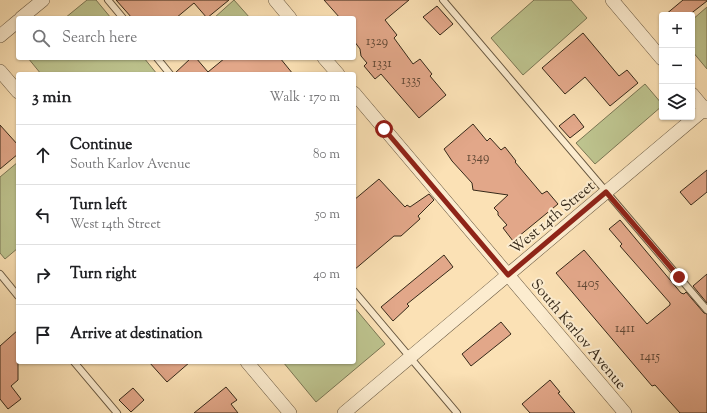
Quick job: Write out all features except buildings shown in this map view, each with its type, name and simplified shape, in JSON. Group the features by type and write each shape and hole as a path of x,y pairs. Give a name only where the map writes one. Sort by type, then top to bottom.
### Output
{"street":[{"path":"23,16 42,0"},
{"path":"275,0 288,16"},
{"path":"612,0 659,55"},
{"path":"0,36 16,23"},
{"path":"326,60 336,72"},
{"path":"0,71 16,90"},
{"name":"South Karlov Avenue","path":"356,95 625,413"},
{"path":"695,97 706,110"},
{"name":"West 14th Street","path":"344,413 606,192 706,110"},
{"path":"249,364 290,413"}],"lane":[{"path":"108,0 121,16"},
{"path":"443,0 707,310"},
{"path":"159,60 168,72"},
{"path":"0,274 16,294"},
{"path":"356,293 457,413"},
{"path":"76,364 118,413"}],"green space":[{"path":"87,0 96,0 109,16 67,16"},
{"path":"234,0 248,16 216,16"},
{"path":"534,0 571,0 587,18 523,75 491,38"},
{"path":"707,7 707,69 695,55 695,17"},
{"path":"30,60 146,60 155,72 39,72"},
{"path":"645,84 659,100 659,109 595,164 576,143"},
{"path":"16,164 16,250 5,259 0,253 0,177"},
{"path":"356,309 385,344 316,402 285,364 356,364"}],"route":[{"path":"384,129 508,275 606,192 679,277"}]}
